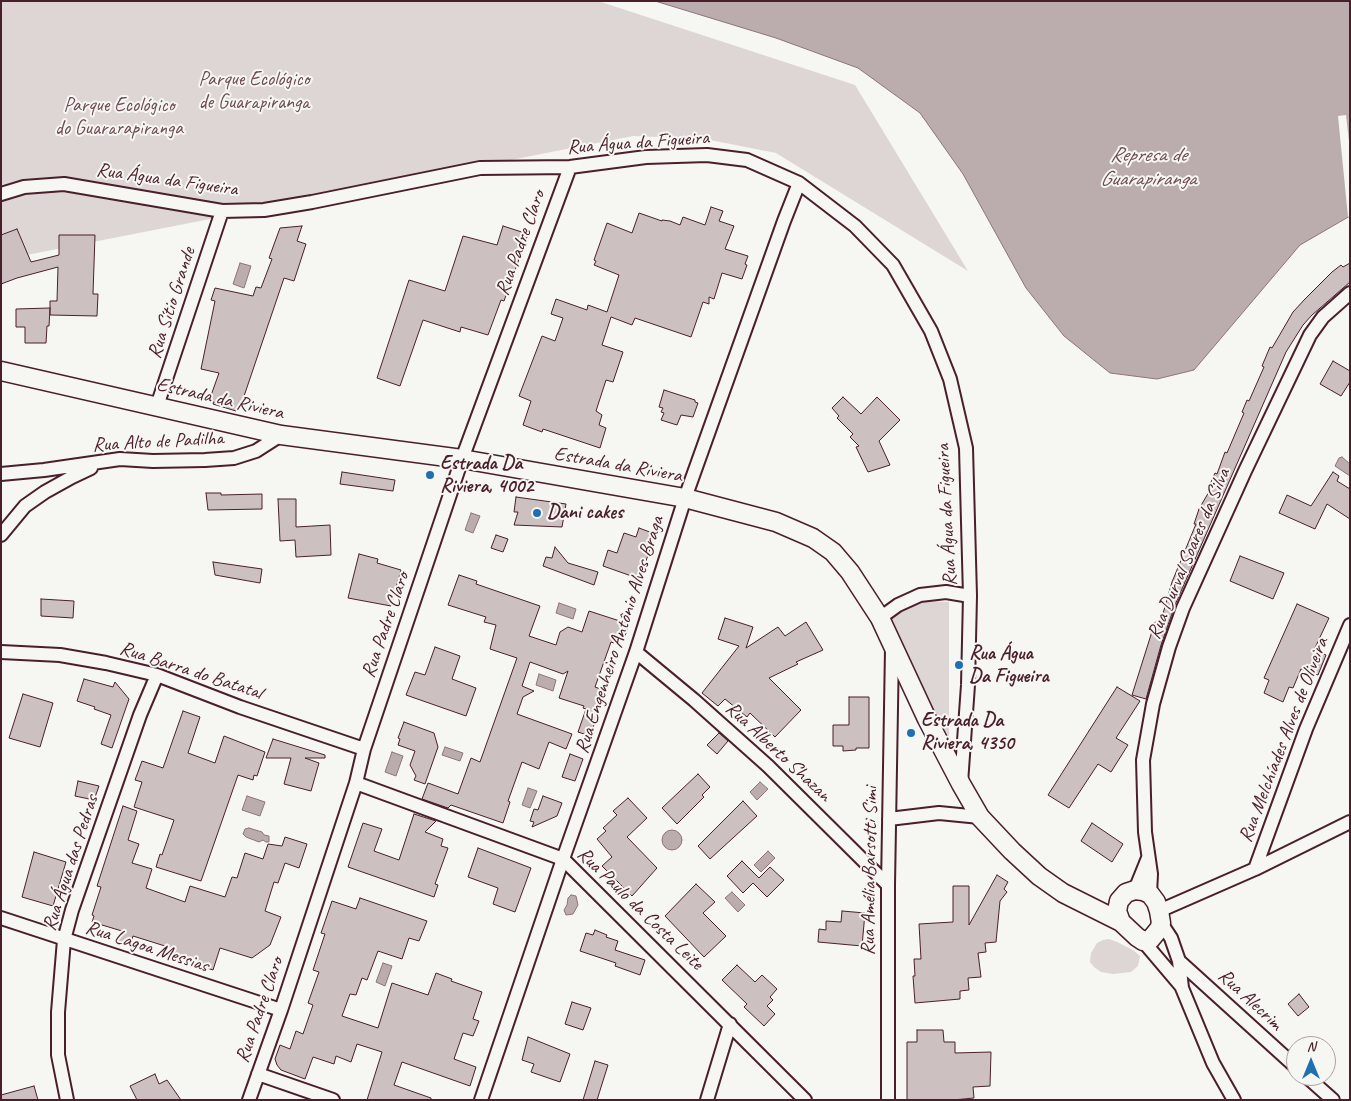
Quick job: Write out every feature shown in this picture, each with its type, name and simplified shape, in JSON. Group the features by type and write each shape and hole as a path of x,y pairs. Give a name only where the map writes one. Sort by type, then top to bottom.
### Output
{"street":[{"name":"Rua Água da Figueira","path":"1,194 24,188 64,184 222,211 264,210 480,168 570,167 646,157 707,154 747,160 799,183 855,226 893,265 931,331 950,378 966,448 970,596 968,685 961,784"},
{"name":"Rua Padre Claro","path":"249,1100 281,1010 356,783 364,749 462,459 570,167"},
{"name":"Rua Engenheiro Antônio Alves Braga","path":"481,1100 636,652 685,498 799,183"},
{"name":"Rua Sítio Grande","path":"158,406 222,211"},
{"name":"Rua Durval Soares da Silva","path":"1143,892 1151,874 1145,832 1143,760 1153,704 1183,608 1245,471 1310,335 1323,317 1350,293"},
{"name":"Estrada da Riviera","path":"1,371 282,435 462,459 685,498 776,522 813,538 833,552 850,572 880,618 927,719 980,817 1039,876 1063,893 1121,922"},
{"name":"Rua Alto de Padilha","path":"1,474 120,459 153,461 234,458 256,451 282,435"},
{"path":"1,535 25,506 45,492 92,468 120,459"},
{"path":"880,618 898,605 920,595 946,592 970,596"},
{"name":"Rua Melchíades Alves de Oliveira","path":"1255,869 1306,729 1350,625"},
{"name":"Rua Amélia Barsotti Simi","path":"888,1100 888,885 892,644"},
{"name":"Rua Barra do Batatal","path":"1,652 60,655 157,675 240,707 364,749"},
{"name":"Rua Alberto Shazan","path":"636,652 694,700 768,766 888,885"},
{"name":"Rua Água das Pedras","path":"67,1100 58,1056 58,1012 64,940 72,910 140,715 157,675"},
{"name":"Rua Paulo da Costa Leite","path":"356,783 563,859 804,1100"},
{"path":"889,819 939,812 980,817"},
{"path":"1160,917 1350,822"},
{"path":"1182,988 1143,941 1121,922 1117,911 1119,900 1126,893 1143,892 1156,902 1160,917 1171,938 1179,961 1182,988 1213,1063 1234,1100"},
{"path":"1085,904 1119,900"},
{"path":"1143,941 1150,940 1155,935 1159,929 1160,917"},
{"name":"Rua Lagoa Messias","path":"1,918 281,1010"},
{"name":"Rua Alecrim","path":"1179,961 1286,1058"},
{"path":"707,1100 730,1024"},
{"path":"258,1074 333,1100"},
{"path":"1317,1086 1333,1100"}],"green space":[{"name":"Parque Ecológico do Guararapiranga","path":"1,1 598,1 855,85 968,271 776,153 705,139 633,136 1,260"},
{"path":"925,601 949,602 949,751 885,618 902,607"},
{"path":"1109,939 1133,950 1140,956 1138,966 1131,972 1113,974 1101,972 1090,962 1091,953 1097,943"}],"water":[{"name":"Represa de Guarapiranga","path":"655,1 1350,1 1350,216 1300,245 1194,370 1157,379 1110,373 1064,336 1026,288 963,174 920,113 858,68 776,38"},
{"path":"240,263 251,266 244,288 233,284"},
{"path":"1342,457 1350,464 1350,476 1335,466 1339,458"},
{"path":"471,513 480,516 473,533 465,530"},
{"path":"559,603 576,609 573,619 556,613"},
{"path":"539,674 556,680 553,691 536,685"},
{"path":"445,747 463,753 460,761 442,755"},
{"path":"392,752 403,756 396,776 385,772"},
{"path":"760,782 768,789 757,800 750,792"},
{"path":"528,788 537,791 530,808 522,805"},
{"path":"247,796 265,802 260,816 242,810"},
{"path":"249,828 269,836 269,842 263,840 259,842 246,837 243,834 245,829"},
{"path":"672,830 679,833 682,840 679,847 672,850 665,847 662,840 665,833"},
{"path":"768,851 775,858 761,872 754,865"},
{"path":"732,892 745,905 738,912 725,898"},
{"path":"571,895 576,896 578,905 573,914 566,915 564,910"},
{"path":"383,963 392,966 385,986 376,982"}],"pier":[{"path":"1346,115 1350,150 1350,216 1348,217 1338,116"}],"building":[{"path":"711,207 723,211 719,221 734,226 725,249 748,256 742,279 722,273 714,299 709,297 709,304 703,302 691,337 635,318 632,325 611,317 602,345 623,352 613,382 606,380 596,411 602,415 599,425 606,428 600,448 543,429 542,432 523,425 531,401 519,396 542,336 555,341 563,318 551,314 556,299 587,310 588,305 607,312 619,275 594,265 596,261 594,260 607,223 632,233 639,213 680,225 683,217 705,225"},
{"path":"302,226 297,241 306,244 294,281 284,278 240,408 237,407 236,411 213,404 214,402 209,401 219,373 201,369 215,301 211,300 215,288 253,296 256,287 261,288 272,259 269,258 280,228"},
{"path":"503,226 528,234 504,301 501,300 488,335 461,327 460,332 423,320 400,386 377,378 409,280 445,291 463,236 497,245"},
{"path":"17,229 31,262 59,255 59,235 95,235 93,294 98,294 97,316 50,315 50,301 57,301 58,267 1,284 1,235"},
{"path":"1350,263 1350,282 1312,315 1303,325 1286,352 1175,605 1161,645 1146,699 1132,695 1155,622 1160,624 1172,582 1196,524 1194,524 1199,509 1210,490 1208,489 1215,473 1217,474 1225,452 1227,453 1244,413 1242,412 1247,400 1249,401 1264,367 1262,366 1270,347 1272,348 1293,312 1305,299 1332,272 1341,265 1343,267"},
{"path":"50,308 46,343 25,343 25,327 16,327 16,309"},
{"path":"1333,361 1350,371 1350,382 1341,396 1320,384"},
{"path":"664,390 695,400 698,403 693,417 681,415 677,425 661,420 664,413 661,412 663,408 659,407"},
{"path":"843,397 861,414 877,397 900,420 879,441 890,465 868,472 856,447 859,446 850,437 853,434 837,418 839,416 832,408"},
{"path":"342,472 395,480 393,491 340,484"},
{"path":"1333,472 1339,476 1337,481 1350,489 1350,519 1327,504 1315,529 1279,513 1287,495 1311,506"},
{"path":"206,493 221,493 221,495 262,494 262,509 208,510"},
{"path":"516,497 566,504 562,527 514,525 518,512 514,512"},
{"path":"278,499 296,499 296,527 330,525 331,555 296,557 295,540 280,541"},
{"path":"639,528 655,534 640,579 603,566 608,550 617,553 624,533 636,537"},
{"path":"496,535 508,539 503,552 491,548"},
{"path":"555,547 568,563 598,572 594,585 543,566 546,557 552,558"},
{"path":"359,554 378,559 377,563 401,570 391,606 348,598"},
{"path":"1240,556 1284,573 1273,599 1230,581"},
{"path":"213,562 262,569 260,583 215,575"},
{"path":"459,575 477,581 476,584 540,606 529,636 556,645 560,632 568,627 582,632 589,611 629,624 624,639 616,636 614,643 611,642 595,687 606,691 590,736 578,732 586,709 583,708 584,706 559,698 568,671 563,674 530,662 522,686 534,691 523,697 517,714 572,734 566,749 549,742 539,769 522,762 508,801 510,802 503,823 451,805 448,808 422,799 428,783 458,794 471,758 480,762 517,658 490,649 496,625 484,622 486,617 448,605"},
{"path":"41,599 74,601 73,618 41,616"},
{"path":"1297,604 1329,618 1314,650 1326,655 1318,675 1301,669 1293,688 1289,687 1283,702 1264,693 1269,680 1264,678"},
{"path":"725,618 753,627 746,648 778,627 785,636 806,622 823,650 796,662 798,664 769,678 801,710 775,737 750,713 747,717 725,699 718,706 702,693 739,646 718,639"},
{"path":"435,647 460,656 452,679 476,688 466,716 406,695 415,672 425,675"},
{"path":"84,679 113,687 115,682 129,699 112,748 101,744 111,715 77,701"},
{"path":"1117,687 1140,701 1116,738 1128,745 1111,772 1098,764 1069,808 1048,795"},
{"path":"23,694 53,703 40,747 9,738"},
{"path":"849,697 869,697 869,748 843,751 843,746 833,746 833,725 849,725"},
{"path":"183,711 200,717 188,753 215,763 224,736 265,752 257,776 254,775 253,780 238,775 201,881 156,867 174,820 134,807 142,782 135,780 142,761 163,768"},
{"path":"404,722 434,733 438,747 425,784 414,780 416,776 410,765 415,751 398,745 400,739 398,738"},
{"path":"719,733 728,741 717,754 707,745"},
{"path":"273,739 325,755 325,758 305,758 319,763 311,791 284,784 291,758 266,758"},
{"path":"570,754 583,759 575,781 562,777"},
{"path":"698,774 710,787 702,795 704,797 677,824 662,808"},
{"path":"78,781 99,786 94,800 75,796"},
{"path":"543,796 562,803 557,816 532,827 534,822 530,821 534,809 538,810"},
{"path":"628,798 647,818 627,837 657,868 632,896 602,866 612,857 597,839 606,831 603,828 617,815 613,811"},
{"path":"743,801 757,816 710,859 698,846"},
{"path":"123,806 137,811 128,840 139,844 132,863 152,869 146,888 185,902 190,886 225,897 232,877 237,878 245,853 263,859 268,844 282,846 285,837 307,844 299,868 285,863 278,883 274,882 265,911 281,917 270,945 252,958 220,948 213,970 177,958 176,961 162,956 165,946 133,936 130,946 118,941 122,931 92,922 94,916 92,915 101,887 97,886"},
{"path":"414,814 436,821 425,832 443,839 441,846 448,848 435,884 438,885 434,897 348,867 363,823 382,829 374,851 399,860"},
{"path":"1092,823 1123,844 1112,862 1081,841"},
{"path":"478,848 531,868 515,912 493,904 498,888 468,877"},
{"path":"34,852 66,862 53,906 22,897"},
{"path":"742,861 759,878 770,867 784,880 767,897 753,883 743,893 727,876"},
{"path":"997,875 1008,882 1004,889 1007,892 1000,901 996,942 985,943 986,952 978,953 981,977 968,978 969,990 960,991 960,999 915,1003 914,959 921,959 919,924 953,922 953,886 969,886 969,925"},
{"path":"696,884 715,902 703,913 726,936 704,957 665,916"},
{"path":"360,898 427,921 419,941 409,938 402,959 378,951 367,980 362,978 356,995 350,994 342,1016 378,1028 392,983 428,995 436,973 452,979 451,981 482,992 473,1019 479,1021 473,1036 463,1033 454,1059 476,1067 470,1086 402,1062 394,1085 431,1098 431,1100 367,1100 382,1052 357,1044 351,1062 336,1056 334,1064 313,1057 305,1079 281,1070 277,1065 275,1059 280,1045 290,1049 296,1031 303,1034 313,1005 308,1003 319,972 313,970 325,934 321,933 332,901 356,909"},
{"path":"842,911 865,913 862,946 818,942 819,929 826,930 826,921 841,922"},
{"path":"595,930 607,935 606,937 618,941 615,950 645,960 640,975 615,966 616,963 580,951 586,933 593,935"},
{"path":"737,965 755,982 762,975 777,989 770,997 773,1000 767,1006 775,1014 764,1026 744,1007 747,1004 722,980"},
{"path":"1299,994 1309,1007 1298,1016 1288,1004"},
{"path":"572,1002 591,1008 583,1030 565,1024"},
{"path":"917,1030 943,1030 944,1042 955,1042 955,1053 991,1052 990,1086 973,1087 974,1098 907,1100 907,1042 917,1042"},
{"path":"528,1037 570,1054 560,1082 531,1072 534,1064 522,1060"},
{"path":"595,1061 608,1065 597,1100 583,1100"},
{"path":"155,1074 159,1084 167,1080 181,1100 137,1100 130,1086"},
{"path":"34,1086 38,1100 1,1100 1,1095"}],"place":[{"name":"Estrada Da Riviera, 4002","path":"430,475"},
{"name":"Dani cakes","path":"537,513"},
{"name":"Rua Água Da Figueira","path":"959,665"},
{"name":"Estrada Da Riviera, 4350","path":"911,733"}],"park label":[{"name":"Parque Ecológico de Guarapiranga","path":"254,92"}]}
